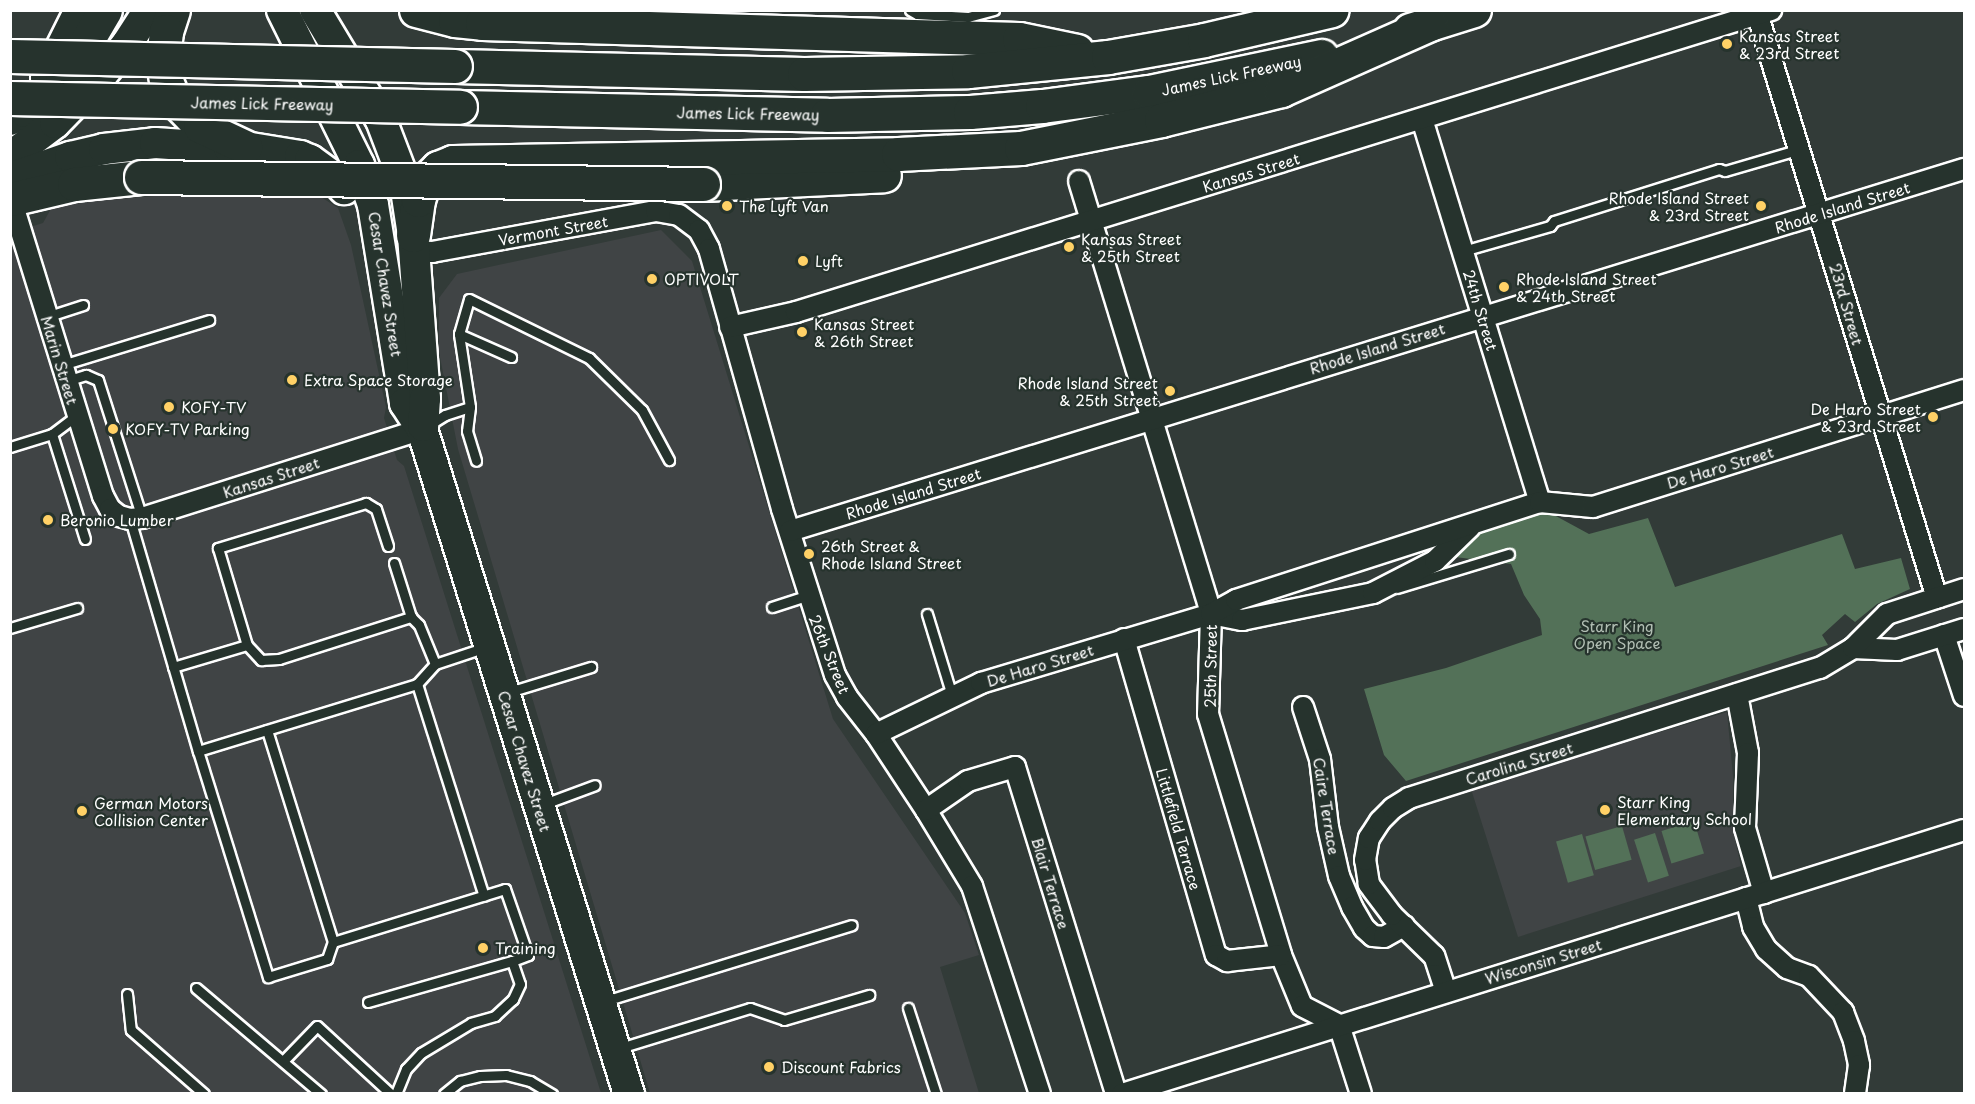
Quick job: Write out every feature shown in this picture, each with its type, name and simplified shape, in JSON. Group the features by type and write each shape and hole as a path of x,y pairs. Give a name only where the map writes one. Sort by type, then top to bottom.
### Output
{"highway":[{"path":"62,76 78,56 105,10"},
{"path":"173,10 165,40 163,62 166,81 173,98 200,126 245,147"},
{"path":"416,10 445,15 912,18"},
{"path":"604,10 912,18 1108,57"},
{"path":"10,56 884,74 968,71 1108,57 1204,40 1332,10"},
{"name":"James Lick Freeway","path":"10,98 862,115 1006,109 1113,97 1221,79 1326,55 1474,10"},
{"path":"11,199 74,184 141,177 703,184 841,178 948,168 1019,155 1281,90 1430,24"},
{"path":"413,243 418,200 424,182 438,168 453,162 937,153 1021,148 1102,133"}],"main road":[{"path":"10,119 26,106 41,86 80,10"},
{"path":"10,119 25,112 62,76 96,10"},
{"path":"10,157 55,123 94,83 127,44 148,10"},
{"name":"Cesar Chavez Street","path":"282,10 359,165 373,205 405,403 422,429 629,1094"},
{"name":"Cesar Chavez Street","path":"315,10 386,130 405,183 413,243 425,399 422,429"},
{"path":"10,178 69,157 104,149 156,143 245,147 310,160 343,189 367,240 394,336"},
{"path":"350,148 368,160 379,179 394,236 404,246 413,243"}],"street":[{"name":"Kansas Street","path":"730,327 796,312 1091,222 1762,12"},
{"name":"23rd Street","path":"1762,12 1800,149 1880,417 1937,598"},
{"name":"24th Street","path":"1422,119 1540,502"},
{"name":"Rhode Island Street","path":"790,531 1483,315 1965,169"},
{"name":"25th Street","path":"1079,181 1211,614 1208,714 1281,954 1302,1006 1339,1025"},
{"name":"Marin Street","path":"11,199 103,496 110,509 130,518"},
{"name":"Vermont Street","path":"413,243 432,252 656,211 669,212 690,222"},
{"name":"26th Street","path":"690,222 699,230 709,249 807,595 835,675 847,697 876,734 926,810 972,886 1040,1094"},
{"name":"De Haro Street","path":"876,734 981,683 1211,614 1236,600 1540,502 1593,507 1965,390"},
{"name":"Kansas Street","path":"130,518 422,429"},
{"name":"De Haro Street","path":"1211,614 1242,620 1373,593 1435,561 1474,523"},
{"name":"Carolina Street","path":"1446,992 1434,956 1375,895 1369,884 1365,860 1374,829 1399,803 1820,668 1853,648 1887,614 1965,589"},
{"path":"1853,648 1897,650 1965,629"},
{"path":"1944,635 1965,696"},
{"name":"Littlefield Terrace","path":"1124,639 1216,955 1227,961 1281,954"},
{"path":"1737,694 1748,753 1745,828 1755,895 1753,927 1766,950 1787,968 1809,976 1843,1012 1854,1041 1858,1065 1855,1094"},
{"name":"Caire Terrace","path":"1303,706 1320,759 1328,827 1339,876 1352,907 1364,928 1373,936 1384,937 1404,926"},
{"name":"Blair Terrace","path":"926,810 968,781 1015,767 1116,1094"},
{"name":"Wisconsin Street","path":"1122,1094 1965,830"},
{"path":"1339,1025 1360,1094"}],"lane":[{"path":"912,18 968,17 994,10"},
{"path":"1463,251 1550,226 1554,220 1719,169 1725,171 1800,149"},
{"path":"476,461 467,431 470,407 459,334 469,299 589,358 642,410 669,460"},
{"path":"46,317 83,305"},
{"path":"64,373 209,320"},
{"path":"459,334 510,357"},
{"path":"64,373 86,375 98,380 130,518 198,752 268,976 327,959 333,942 267,730"},
{"path":"422,429 445,415 470,407"},
{"path":"10,447 52,434 77,416"},
{"path":"52,434 85,539"},
{"path":"388,546 375,509 366,503 218,548 247,645 261,660 279,659 411,617"},
{"path":"1373,593 1451,573 1469,565 1509,554"},
{"path":"394,563 411,617 419,624 435,664"},
{"path":"772,607 807,595"},
{"path":"10,628 77,608"},
{"path":"927,614 952,696"},
{"path":"173,667 247,645"},
{"path":"198,752 417,684 435,664 489,646"},
{"path":"504,693 591,667"},
{"path":"417,684 484,896"},
{"path":"539,805 595,785"},
{"path":"333,942 505,889 528,956 368,1002"},
{"path":"600,1002 852,924"},
{"path":"396,1094 406,1069 421,1053 471,1023 495,1016 513,999 520,984 512,961"},
{"path":"196,988 284,1060 321,1094"},
{"path":"127,994 131,1030 204,1094"},
{"path":"615,1050 750,1008 784,1020 869,995"},
{"path":"908,1008 936,1094"},
{"path":"284,1060 317,1026 391,1094"},
{"path":"444,1094 460,1081 480,1076 506,1075 530,1081 552,1094"}],"shaded area":[{"path":"181,194 321,197 338,208 351,245 386,407 384,418 397,460 404,466 601,1093 11,1093 11,233 43,223 52,207 102,200"},
{"path":"661,230 692,261 833,719 965,913 979,955 940,967 979,1093 650,1093 458,449 439,352 439,298 457,274"},
{"name":"Starr King Elementary School","path":"1727,712 1733,776 1733,831 1741,866 1518,937 1471,789"}],"green space":[{"name":"Starr King Open Space","path":"1543,509 1589,534 1648,518 1675,587 1842,534 1855,569 1901,558 1910,589 1877,604 1855,622 1845,614 1822,635 1828,645 1406,781 1384,755 1364,689 1446,668 1542,635 1540,619 1524,595 1511,564 1455,557 1479,532"},
{"path":"1694,821 1704,854 1671,863 1661,831"},
{"path":"1622,826 1632,860 1595,870 1585,836"},
{"path":"1655,833 1669,876 1648,883 1634,840"},
{"path":"1582,834 1594,875 1568,883 1556,841"}],"place":[{"name":"Kansas Street & 23rd Street","path":"1727,44"},
{"name":"The Lyft Van","path":"727,206"},
{"name":"Rhode Island Street & 23rd Street","path":"1761,206"},
{"name":"Kansas Street & 25th Street","path":"1069,247"},
{"name":"Lyft","path":"803,261"},
{"name":"OPTIVOLT","path":"652,279"},
{"name":"Rhode Island Street & 24th Street","path":"1504,287"},
{"name":"Kansas Street & 26th Street","path":"802,332"},
{"name":"Extra Space Storage","path":"292,380"},
{"name":"Rhode Island Street & 25th Street","path":"1170,391"},
{"name":"KOFY-TV","path":"169,407"},
{"name":"De Haro Street & 23rd Street","path":"1933,417"},
{"name":"KOFY-TV Parking","path":"113,429"},
{"name":"Beronio Lumber","path":"48,520"},
{"name":"26th Street & Rhode Island Street","path":"809,554"},
{"name":"Starr King Elementary School","path":"1605,810"},
{"name":"German Motors Collision Center","path":"82,811"},
{"name":"Training","path":"483,948"},
{"name":"Discount Fabrics","path":"769,1067"}]}
